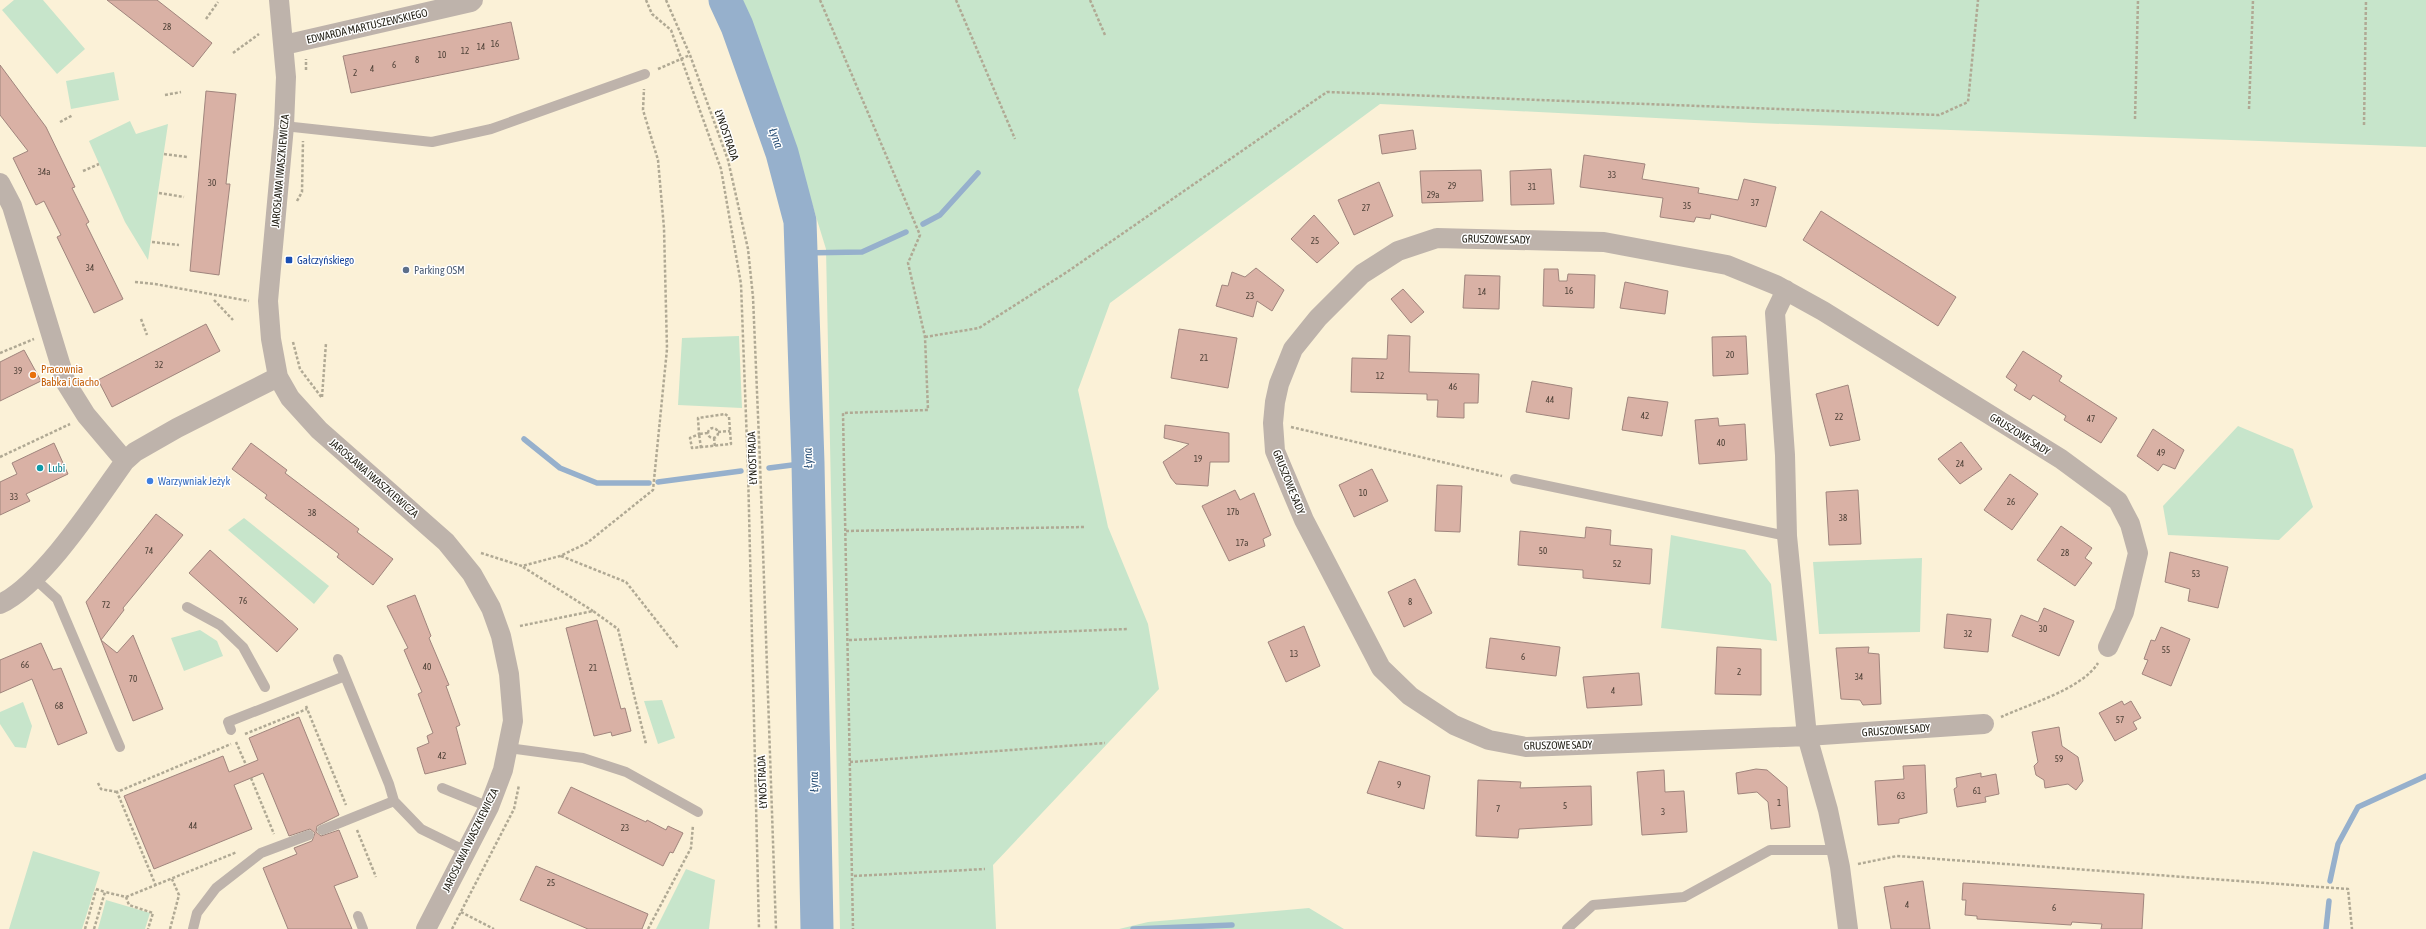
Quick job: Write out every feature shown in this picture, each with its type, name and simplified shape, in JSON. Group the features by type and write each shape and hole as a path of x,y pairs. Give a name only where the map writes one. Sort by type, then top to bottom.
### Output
{"street":[{"name":"JAROSŁAWA IWASZKIEWICZA","path":"279,0 286,77 284,126 268,301 271,339 278,377 290,398 319,430 446,542 472,574 491,608 501,636 512,690 513,721 503,770 489,807 426,929"},
{"name":"EDWARDA MARTUSZEWSKIEGO","path":"284,45 471,2 473,0"},
{"path":"0,183 6,209 66,383 86,415 125,461"},
{"name":"GRUSZOWE SADY","path":"1984,724 1808,736 1526,747 1489,740 1454,725 1410,696 1381,668 1308,527 1285,479 1275,451 1273,423 1279,384 1293,349 1318,318 1362,274 1398,251 1436,238 1604,242 1727,264 1786,290 2061,459 2118,501 2130,524 2138,553 2124,612 2108,647"},
{"path":"1786,290 1775,313 1785,455 1787,536 1808,736 1828,810 1838,859 1848,929"},
{"path":"0,604 9,600 34,578 64,545 125,461 135,452 177,428 278,377"}],"lane":[{"path":"284,126 432,142 491,129 645,74"},
{"path":"1515,479 1787,536"},
{"path":"34,578 57,599 120,747"},
{"path":"187,607 220,625 244,647 265,687"},
{"path":"338,659 389,784 394,802 421,829 466,851"},
{"path":"233,734 228,722 345,676"},
{"path":"508,748 583,758 626,772 698,812"},
{"path":"442,788 489,807"},
{"path":"322,830 394,802"},
{"path":"193,929 197,913 216,888 261,853 309,836"},
{"path":"1567,929 1593,905 1684,897 1770,850 1838,859"},
{"path":"358,916 363,929"}],"path":[{"path":"646,0 652,14 671,30 680,59 721,169 741,284 748,470 759,929"},
{"name":"ŁYNOSTRADA","path":"666,0 690,55 728,160 748,249 753,296 776,929"},
{"path":"820,0 920,235 908,263 925,337 928,410 843,413 849,640 850,762 854,876 853,929"},
{"path":"956,0 1015,139"},
{"path":"1090,0 1105,35"},
{"path":"925,337 979,328 1067,272 1327,92 1939,115 1968,102 1978,0"},
{"path":"2135,119 2138,0"},
{"path":"2249,109 2252,0"},
{"path":"2364,125 2366,0"},
{"path":"206,19 218,2"},
{"path":"233,53 259,34"},
{"path":"522,566 560,556 587,543 653,490 667,349 664,228 658,160 643,110 645,74 690,55"},
{"path":"166,95 181,92"},
{"path":"60,122 73,115"},
{"path":"164,154 187,157"},
{"path":"84,171 99,164"},
{"path":"294,207 302,192 303,165"},
{"path":"159,193 184,196"},
{"path":"152,242 179,245"},
{"path":"135,282 155,284 250,302"},
{"path":"214,300 233,320"},
{"path":"141,319 147,335"},
{"path":"291,336 300,369 322,398 326,343"},
{"path":"0,353 34,339"},
{"path":"701,448 699,434 698,418 725,414 729,417 731,444 715,447 701,448 692,448 690,438 694,435 699,434 708,433 712,428 717,429 718,432 730,431"},
{"path":"0,457 77,421"},
{"path":"1273,423 1515,479"},
{"path":"715,447 714,438 718,432"},
{"path":"708,433 714,438"},
{"path":"846,531 1084,527"},
{"path":"481,553 522,566 593,611 618,629 646,744"},
{"path":"560,556 626,582 678,648"},
{"path":"520,626 593,611"},
{"path":"849,640 1126,629"},
{"path":"1984,724 2064,691 2093,672 2108,647"},
{"path":"304,702 348,810"},
{"path":"246,765 233,734 307,710"},
{"path":"98,783 101,789 117,792 236,742"},
{"path":"850,762 1105,743"},
{"path":"250,778 275,837 281,835"},
{"path":"117,792 156,886"},
{"path":"648,929 692,848 693,822"},
{"path":"356,829 376,877"},
{"path":"85,929 96,889 126,897 238,852"},
{"path":"1838,859 1897,856 2348,889 2352,929"},
{"path":"854,876 985,869"},
{"path":"170,929 179,895 172,879"},
{"path":"94,929 105,892"},
{"path":"126,897 129,905 153,912 148,929"},
{"path":"461,912 494,929"}],"green space":[{"path":"14,0 43,0 85,49 57,74 2,10"},
{"path":"730,0 2426,0 2426,147 1754,123 1380,104 1110,303 1078,390 1108,527 1148,624 1159,689 993,865 996,929 840,929 826,249 805,181"},
{"path":"114,72 119,100 71,109 66,81"},
{"path":"130,121 136,134 168,124 148,260 125,222 89,141"},
{"path":"739,336 742,408 678,405 682,338"},
{"path":"2238,426 2293,449 2313,507 2279,540 2168,535 2163,506"},
{"path":"244,518 329,586 314,604 228,530"},
{"path":"1671,535 1745,550 1771,584 1777,641 1661,628"},
{"path":"1922,558 1920,632 1819,634 1813,562"},
{"path":"200,630 217,641 223,656 184,671 171,638"},
{"path":"662,700 675,738 658,744 644,701"},
{"path":"23,702 32,726 26,748 15,747 0,724 0,712"},
{"path":"33,851 100,872 82,929 9,929"},
{"path":"686,869 715,880 709,929 656,929"},
{"path":"106,900 150,913 145,929 98,929"},
{"path":"1309,908 1344,929 1119,929 1148,922"}],"building":[{"path":"107,0 157,0 212,43 193,67"},
{"path":"511,22 519,59 351,93 343,56"},
{"path":"0,65 46,127 75,187 72,188 89,222 86,224 123,299 94,313 57,237 61,235 44,201 36,205 13,158 28,151 0,115"},
{"path":"206,91 236,94 226,184 230,184 219,275 190,271"},
{"path":"1413,130 1416,149 1382,154 1379,135"},
{"path":"1584,155 1645,164 1642,179 1699,188 1698,193 1738,200 1744,179 1776,187 1766,227 1711,214 1710,219 1696,217 1694,222 1660,217 1663,198 1580,187"},
{"path":"1551,169 1554,204 1511,205 1510,171"},
{"path":"1481,170 1483,201 1422,203 1420,171"},
{"path":"1379,182 1393,216 1354,235 1338,200"},
{"path":"1821,211 1956,297 1938,326 1803,240"},
{"path":"1314,215 1339,243 1317,263 1291,239"},
{"path":"1256,268 1284,290 1272,311 1257,301 1253,317 1216,306 1222,285 1228,286 1232,272 1245,277"},
{"path":"1544,269 1558,269 1559,281 1567,281 1568,274 1595,275 1594,308 1543,306"},
{"path":"1465,275 1500,276 1499,309 1463,308"},
{"path":"1625,282 1668,291 1665,314 1620,308"},
{"path":"1403,289 1424,312 1411,323 1391,299"},
{"path":"206,324 220,351 112,407 98,380"},
{"path":"1179,329 1237,338 1228,388 1171,378"},
{"path":"1388,335 1410,336 1409,372 1479,374 1478,403 1464,403 1464,418 1437,417 1438,400 1427,400 1427,394 1351,392 1352,358 1387,359"},
{"path":"1746,336 1748,374 1713,376 1712,337"},
{"path":"24,350 41,381 0,401 0,362"},
{"path":"2023,351 2062,376 2059,381 2117,418 2101,443 2064,420 2066,416 2033,395 2030,400 2014,390 2017,385 2006,377"},
{"path":"1532,381 1572,388 1569,419 1526,412"},
{"path":"1848,385 1860,440 1830,446 1816,394"},
{"path":"1628,397 1668,402 1662,436 1622,430"},
{"path":"1718,418 1719,426 1745,424 1747,460 1699,464 1695,420"},
{"path":"1165,425 1229,433 1229,462 1210,462 1208,486 1176,484 1171,478 1163,462 1189,444 1164,438"},
{"path":"2153,429 2184,450 2175,469 2163,464 2158,471 2137,456"},
{"path":"1961,442 1982,469 1960,484 1938,459"},
{"name":"Lubi","path":"54,443 68,474 26,494 30,501 0,515 0,482 17,474 12,463"},
{"path":"251,443 287,470 285,473 359,529 357,532 393,559 373,585 337,557 339,554 265,498 267,495 232,469"},
{"path":"1372,469 1388,501 1354,517 1339,485"},
{"path":"2010,474 2038,494 2012,530 1984,510"},
{"path":"1437,485 1462,486 1460,532 1435,531"},
{"path":"1235,490 1240,500 1254,493 1271,535 1263,539 1265,546 1229,561 1202,506"},
{"path":"1858,490 1861,544 1829,545 1826,492"},
{"path":"156,514 183,535 123,608 124,610 101,640 86,602"},
{"path":"2061,526 2092,548 2085,558 2092,563 2075,586 2037,560"},
{"path":"1586,527 1611,530 1610,545 1652,549 1650,584 1583,578 1583,570 1518,565 1520,531 1585,538"},
{"path":"210,550 298,629 277,652 189,573"},
{"path":"2170,552 2228,567 2218,608 2188,601 2190,589 2165,582"},
{"path":"1415,579 1432,613 1404,627 1388,592"},
{"path":"415,595 431,636 429,638 449,685 446,686 460,725 456,727 466,764 425,774 417,748 429,743 427,736 433,733 418,694 422,692 404,650 408,648 387,606"},
{"path":"2044,608 2074,621 2059,656 2012,636 2021,615 2038,622"},
{"path":"1947,614 1991,619 1988,652 1944,648"},
{"path":"597,620 621,709 625,708 631,731 612,736 611,732 594,736 566,628"},
{"path":"1304,626 1320,666 1286,682 1268,642"},
{"path":"2161,627 2190,639 2171,686 2142,674 2148,660 2144,659 2151,640 2155,641"},
{"path":"133,635 163,709 133,721 101,640 117,653"},
{"path":"1490,638 1560,647 1556,676 1486,668"},
{"path":"41,643 53,670 61,668 87,733 58,745 32,679 0,693 0,660"},
{"path":"1717,647 1761,649 1761,695 1715,694"},
{"path":"1869,647 1868,653 1879,654 1881,704 1863,705 1860,700 1841,699 1836,648"},
{"path":"1639,673 1642,705 1587,708 1583,677"},
{"path":"2122,701 2124,705 2131,701 2141,718 2133,722 2137,729 2115,741 2099,713"},
{"path":"299,717 339,815 317,826 316,832 321,836 339,830 358,877 334,886 352,929 288,929 263,868 297,854 294,848 312,841 315,833 310,829 289,836 263,773 234,785 252,829 154,869 124,796 223,756 229,772 258,760 249,738"},
{"path":"2059,727 2062,746 2078,757 2083,781 2076,790 2068,784 2045,788 2044,780 2036,775 2034,766 2038,762 2032,732"},
{"path":"1379,761 1430,776 1424,809 1367,793"},
{"path":"1925,765 1927,813 1899,819 1899,823 1878,825 1875,781 1904,779 1903,766"},
{"path":"1756,769 1767,770 1787,787 1790,827 1771,829 1768,802 1757,792 1738,794 1736,773"},
{"path":"1664,770 1665,792 1684,791 1687,832 1642,835 1637,772"},
{"path":"1981,773 1981,777 1996,774 1999,794 1985,797 1986,802 1957,807 1954,789 1957,787 1956,778"},
{"path":"1478,780 1521,782 1520,788 1591,786 1592,825 1519,829 1518,838 1476,836"},
{"path":"571,787 646,822 647,820 666,830 668,826 683,833 673,853 670,852 663,866 558,813"},
{"path":"536,866 648,914 642,929 588,929 520,900"},
{"path":"1923,881 1930,929 1891,929 1884,887"},
{"path":"1963,883 2144,894 2142,929 2101,929 2102,924 2072,922 2071,925 1977,919 1977,916 1965,915 1966,900 1962,900"}],"waterway":[{"name":"Łyna","path":"725,0 737,26 782,153 800,221 808,463 817,929"},
{"path":"923,224 940,215 978,173"},
{"path":"801,253 862,252 906,232"},
{"path":"524,439 560,468 597,483 649,483"},
{"path":"769,468 808,463"},
{"path":"658,482 741,471"},
{"path":"2330,881 2338,844 2358,807 2426,776"},
{"path":"2326,929 2329,901"},
{"path":"1133,929 1232,925"}],"place":[{"name":"Gałczyńskiego","path":"289,260"},
{"name":"Parking OSM","path":"406,270"},
{"name":"Pracownia Babka i Ciacho","path":"33,375"},
{"name":"Lubi","path":"40,468"},
{"name":"Warzywniak Jeżyk","path":"150,481"}]}
